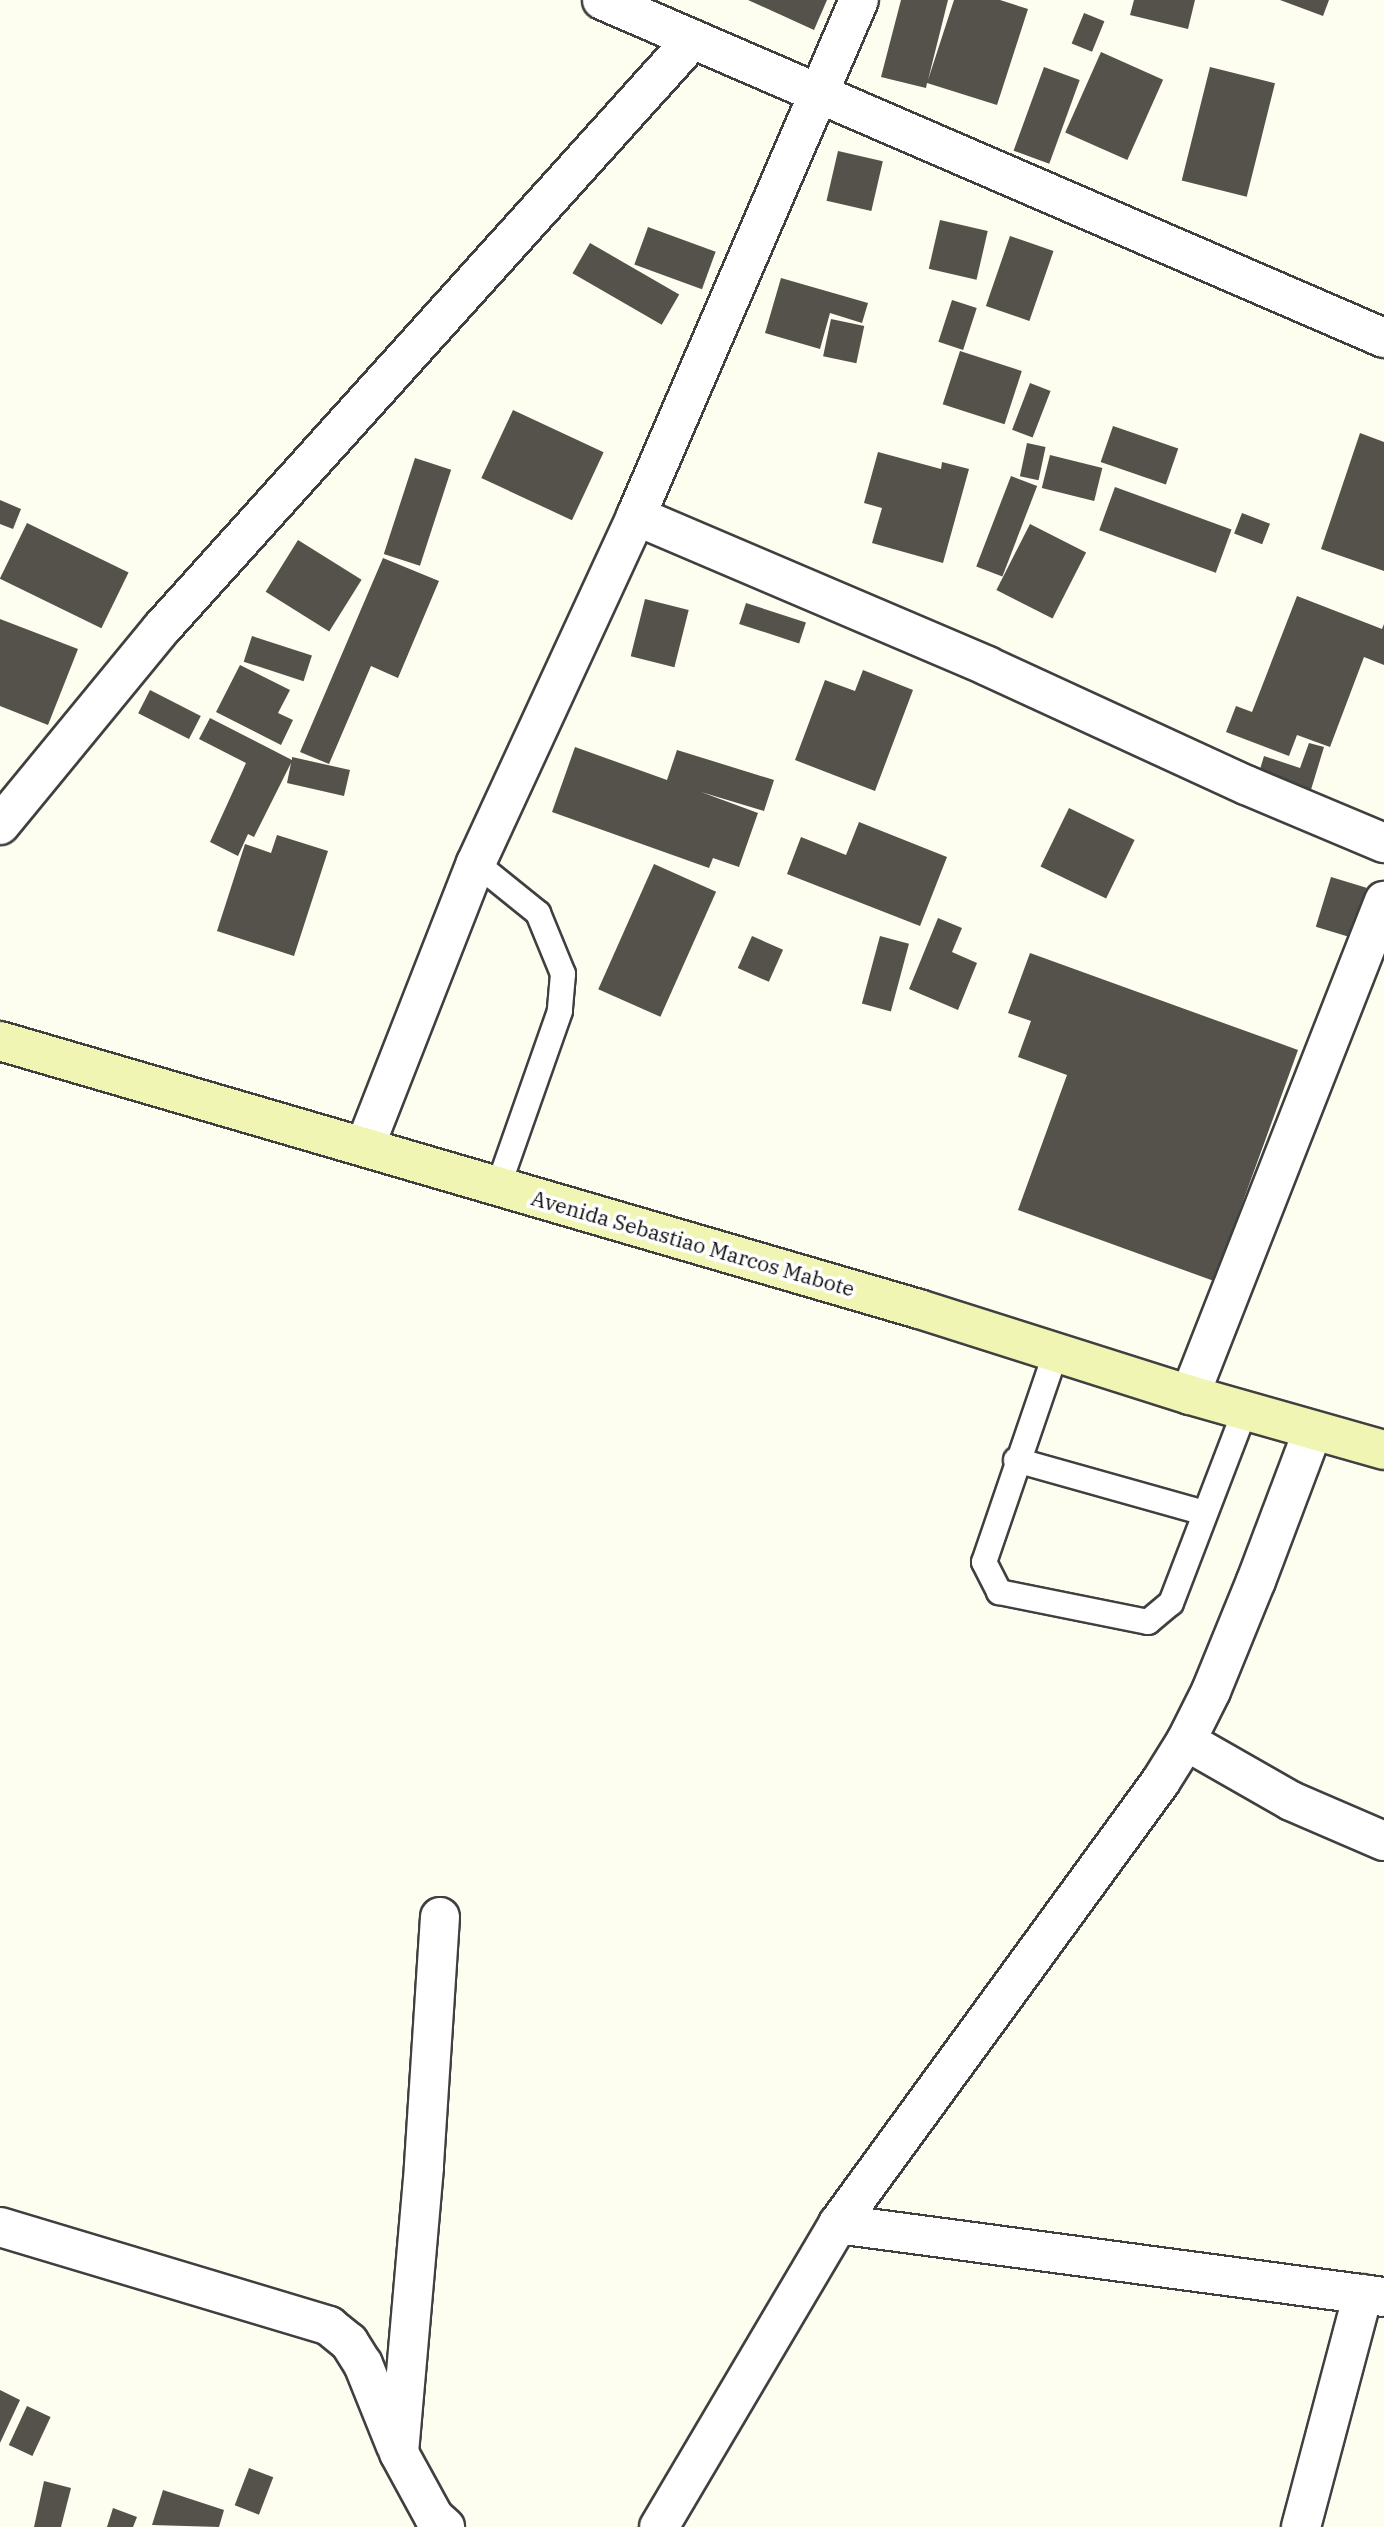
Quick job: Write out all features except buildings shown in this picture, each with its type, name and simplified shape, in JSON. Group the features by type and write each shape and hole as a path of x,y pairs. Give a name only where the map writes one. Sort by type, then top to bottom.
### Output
{"main road":[{"name":"Avenida Sebastiao Marcos Mabote","path":"0,1041 919,1309 1190,1395 1384,1450"}],"street":[{"path":"602,0 1384,338"},
{"path":"365,1146 476,863 636,516 859,0"},
{"path":"0,825 161,629 694,39"},
{"path":"636,516 974,660 1246,785 1384,843"},
{"path":"1190,1395 1384,901"},
{"path":"659,2527 838,2224 1161,1781 1186,1741 1211,1691 1256,1581 1313,1430"},
{"path":"1186,1741 1291,1801 1384,1841"},
{"path":"399,2453 424,2167 440,1917"},
{"path":"838,2224 1191,2274 1373,2295 1301,2527"},
{"path":"0,2227 329,2326 349,2342 363,2364 399,2453 434,2517 445,2527"}],"lane":[{"path":"476,863 538,913 563,974 560,1012 498,1187"},
{"path":"1056,1352 1016,1460 984,1562 999,1592 1148,1622 1171,1603 1245,1410"},
{"path":"1016,1460 1205,1513"}]}
